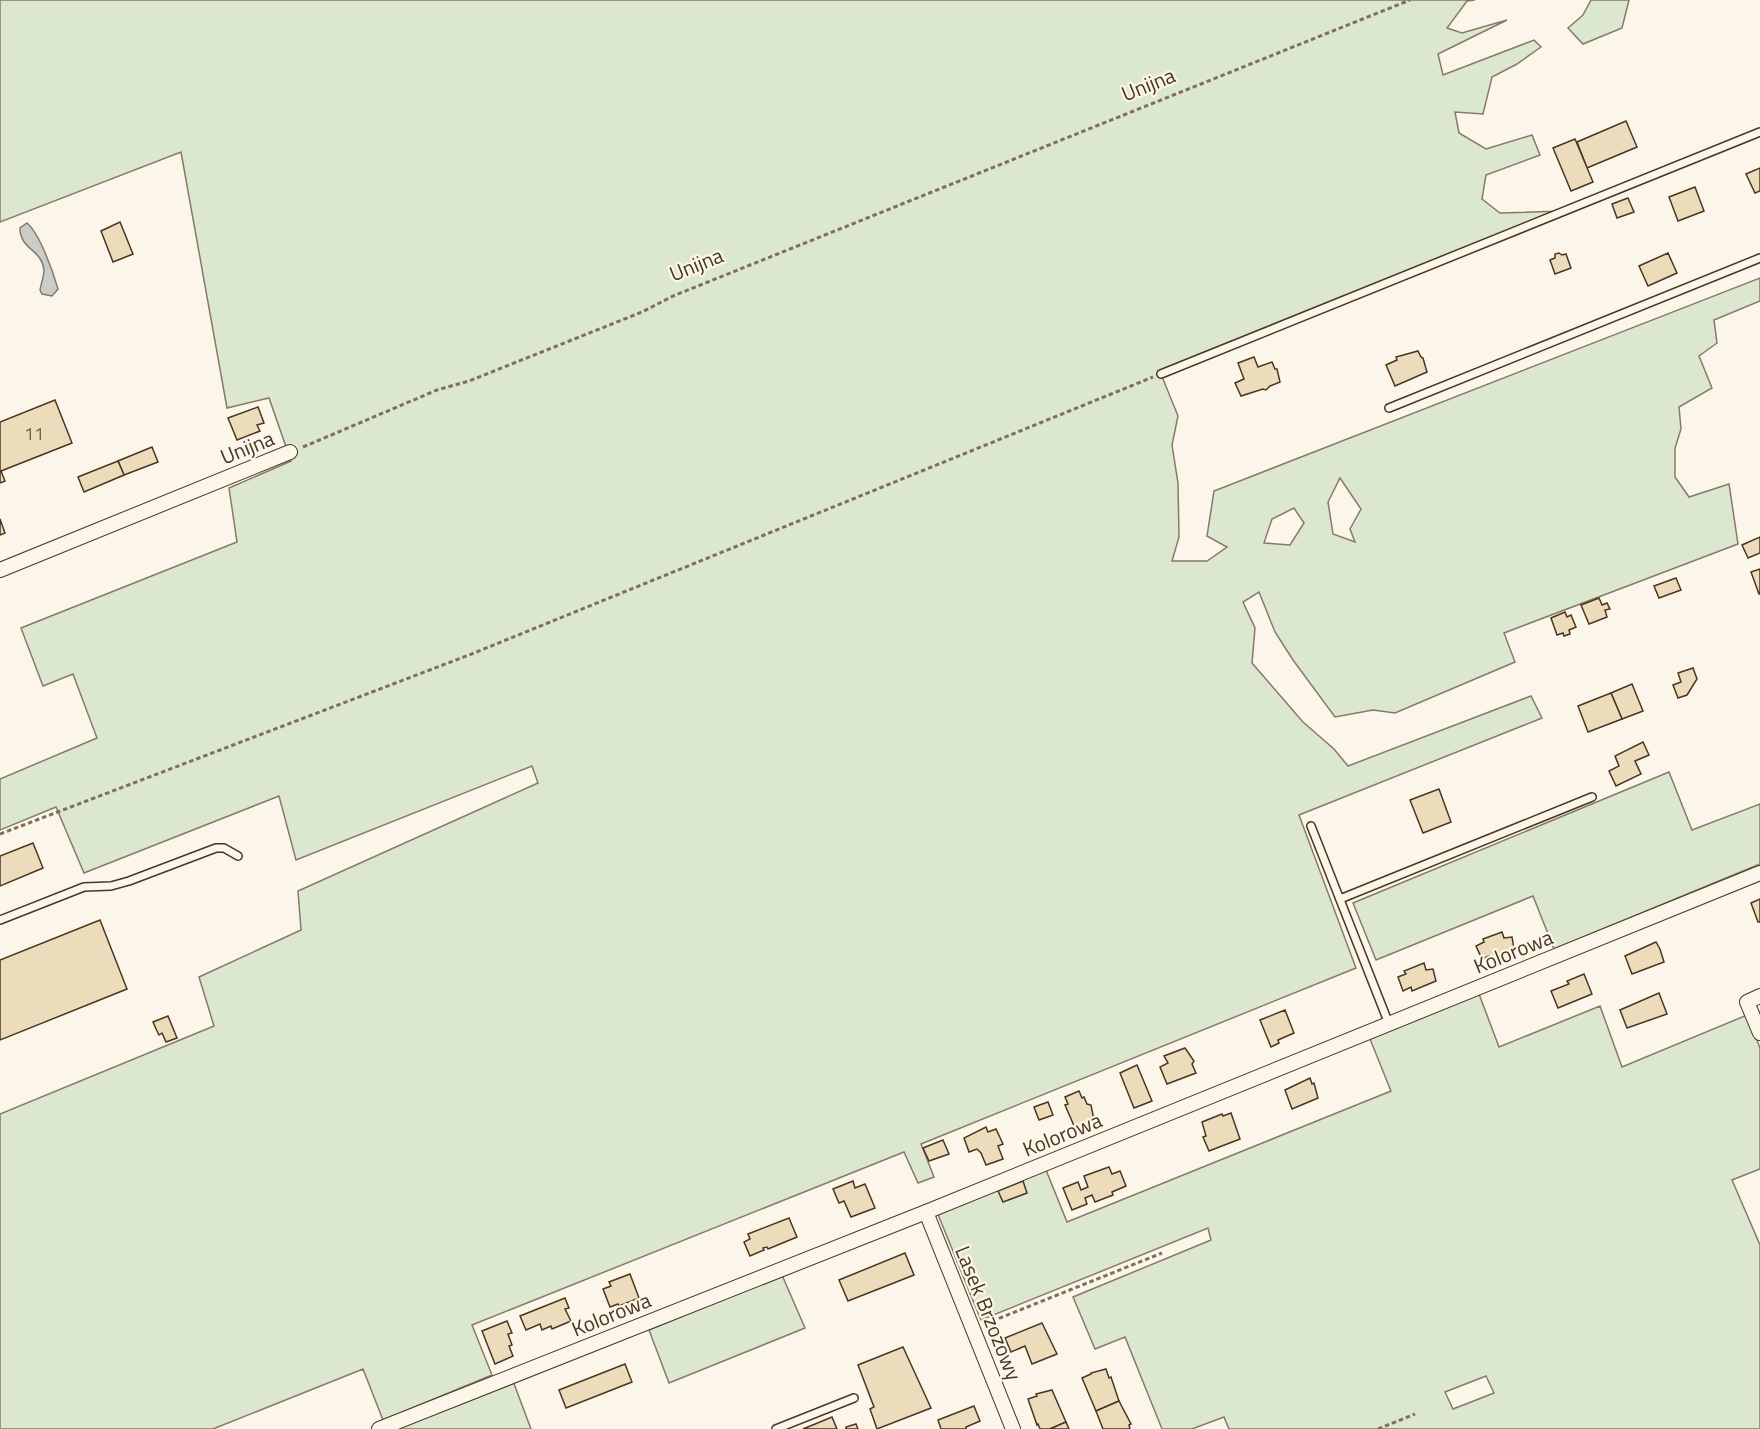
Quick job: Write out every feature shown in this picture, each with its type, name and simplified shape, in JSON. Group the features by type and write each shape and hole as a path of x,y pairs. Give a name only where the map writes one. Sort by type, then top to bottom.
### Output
{"street":[{"name":"Unijna","path":"0,570 291,452"},
{"name":"Kolorowa","path":"379,1429 926,1212 1760,873"},
{"path":"1760,996 1747,1002 1760,1033"},
{"name":"Lasek Brzozowy","path":"926,1212 1013,1429"}],"lane":[{"path":"1161,374 1760,132"},
{"path":"1389,408 1760,258"},
{"path":"1340,899 1592,797"},
{"path":"1311,826 1389,1023"},
{"path":"0,920 84,887 111,886 129,881 216,848 224,848 238,856"},
{"path":"776,1429 854,1398"}],"path":[{"name":"Unijna","path":"291,452 437,390 469,381 642,312 673,296 1410,0"},
{"path":"0,834 469,655 1161,374"},
{"path":"973,1329 1162,1253"},
{"path":"1378,1429 1415,1414"}],"green space":[{"path":"0,0 1475,0 1467,1 1447,28 1462,33 1507,20 1438,54 1443,75 1534,40 1541,47 1517,64 1492,77 1483,114 1455,112 1459,133 1486,149 1532,135 1540,155 1486,175 1482,199 1500,213 1563,211 1161,374 1178,416 1172,445 1178,483 1179,537 1172,561 1207,561 1227,547 1207,536 1214,491 1760,278 1760,301 1714,320 1717,343 1699,356 1712,388 1679,407 1681,429 1675,448 1675,477 1689,497 1729,484 1738,544 1504,633 1515,662 1395,713 1373,710 1335,717 1275,632 1259,592 1243,602 1255,628 1252,663 1303,722 1334,749 1348,766 1531,696 1542,718 1299,815 1356,968 921,1144 934,1177 918,1183 904,1152 472,1325 492,1375 383,1420 363,1369 213,1429 0,1429 0,1114 214,1026 199,977 301,930 298,891 538,783 532,766 296,860 279,796 84,873 56,807 0,830 0,779 97,738 73,674 43,686 21,628 237,542 229,488 291,461 269,398 227,408 181,152 0,222","holes":["1340,478 1361,509 1350,529 1355,542 1333,534 1328,502","1294,508 1304,523 1290,545 1264,543 1272,519"]},
{"path":"1591,0 1629,0 1622,28 1583,44 1568,28 1583,15"},
{"path":"1669,772 1692,830 1760,804 1760,864 1554,949 1533,896 1376,960 1353,903"},
{"path":"1479,994 1499,1047 1600,1006 1622,1067 1747,1015 1760,1048 1760,1169 1732,1180 1760,1245 1760,1429 1229,1429 1224,1417 1192,1429 1162,1429 1125,1337 1095,1349 1073,1297 1211,1240 1208,1228 981,1320 937,1212 1046,1170 1067,1222 1391,1091 1370,1039","holes":["1486,1376 1494,1393 1453,1409 1445,1392"]},
{"path":"782,1275 805,1328 669,1383 649,1330"},
{"path":"513,1381 531,1429 397,1429"}],"shaded area":[{"path":"27,223 41,244 53,273 58,289 52,296 42,294 40,290 44,270 42,263 23,241 20,228"}],"building":[{"path":"1626,121 1637,147 1587,168 1577,142"},
{"path":"1575,139 1593,182 1571,191 1553,148"},
{"path":"1760,168 1760,191 1755,193 1746,174"},
{"path":"1695,187 1704,211 1678,221 1669,197"},
{"path":"1628,198 1634,212 1617,218 1612,204"},
{"path":"120,222 133,254 113,262 101,231"},
{"path":"1559,253 1566,254 1571,268 1555,274 1550,260"},
{"path":"1668,253 1677,273 1648,286 1639,266"},
{"path":"1418,351 1423,358 1427,372 1395,386 1386,365 1397,360 1396,357"},
{"path":"1254,357 1258,367 1272,362 1277,369 1280,382 1266,390 1241,396 1235,383 1244,379 1238,363"},
{"path":"55,400 72,443 1,471 5,481 0,483 0,422"},
{"path":"258,407 264,423 257,425 260,431 237,440 228,418"},
{"path":"152,447 158,462 124,475 118,461"},
{"path":"118,461 124,475 84,492 78,477"},
{"path":"0,519 5,533 0,535"},
{"path":"1760,537 1760,553 1748,558 1742,545"},
{"path":"1760,569 1760,594 1759,594 1751,572"},
{"path":"1676,578 1681,590 1659,598 1654,586"},
{"path":"1599,598 1602,605 1607,603 1610,609 1605,610 1607,617 1589,624 1581,605"},
{"path":"1565,612 1567,617 1571,615 1576,627 1569,630 1570,634 1557,635 1551,618"},
{"path":"1693,668 1697,679 1687,695 1678,698 1673,685 1681,682 1678,673"},
{"path":"1632,684 1643,711 1622,719 1611,693"},
{"path":"1611,693 1622,719 1588,732 1578,706"},
{"path":"1643,742 1649,755 1635,761 1641,774 1616,786 1609,771 1619,766 1615,756"},
{"path":"1439,789 1451,822 1423,833 1410,800"},
{"path":"33,843 43,868 0,886 0,856"},
{"path":"1760,899 1760,922 1758,922 1751,903"},
{"path":"100,920 127,989 0,1040 0,960"},
{"path":"1502,932 1504,938 1512,937 1514,949 1491,959 1489,956 1482,959 1476,946 1484,942 1483,939"},
{"path":"1656,942 1664,962 1632,974 1625,956"},
{"path":"1424,963 1426,970 1433,969 1436,981 1412,991 1411,987 1403,991 1398,977 1406,974 1404,971"},
{"path":"1584,974 1592,994 1558,1008 1551,991 1569,984 1567,981"},
{"path":"1659,993 1667,1014 1627,1028 1620,1010"},
{"path":"1285,1010 1294,1033 1278,1040 1279,1043 1271,1047 1260,1020"},
{"path":"168,1016 177,1038 166,1042 162,1033 159,1035 153,1022"},
{"path":"1185,1048 1194,1061 1192,1064 1196,1073 1167,1084 1160,1067 1168,1063 1164,1056"},
{"path":"1137,1065 1152,1101 1134,1108 1120,1073"},
{"path":"1310,1078 1312,1084 1314,1083 1318,1098 1292,1109 1285,1090"},
{"path":"1079,1091 1087,1104 1091,1105 1094,1120 1075,1128 1065,1105 1068,1104 1065,1097"},
{"path":"1048,1102 1053,1115 1039,1120 1034,1107"},
{"path":"1231,1113 1240,1139 1209,1151 1203,1137 1206,1136 1202,1122"},
{"path":"986,1127 988,1132 996,1129 1003,1144 998,1146 1003,1159 986,1165 977,1149 969,1152 964,1138"},
{"path":"943,1140 949,1154 929,1161 923,1148"},
{"path":"1109,1167 1112,1174 1120,1171 1126,1186 1112,1192 1113,1195 1095,1202 1092,1195 1085,1198 1087,1204 1072,1210 1063,1188 1078,1182 1081,1190 1088,1187 1084,1176"},
{"path":"853,1181 855,1188 865,1184 875,1208 851,1217 844,1201 839,1203 833,1189"},
{"path":"1023,1181 1027,1193 1003,1202 998,1191"},
{"path":"789,1218 797,1237 768,1249 763,1248 764,1250 750,1256 744,1242 750,1239 748,1234"},
{"path":"905,1253 914,1275 848,1301 839,1280"},
{"path":"630,1274 639,1298 610,1307 603,1289 611,1286 609,1282"},
{"path":"565,1298 569,1308 565,1309 571,1321 552,1329 551,1326 542,1330 540,1324 526,1330 520,1316"},
{"path":"507,1321 512,1333 508,1334 513,1356 495,1364 482,1331"},
{"path":"1042,1323 1057,1354 1032,1364 1025,1346 1011,1352 1005,1338"},
{"path":"903,1347 931,1408 877,1429 870,1409 874,1407 858,1365"},
{"path":"625,1364 632,1382 566,1408 559,1390"},
{"path":"1106,1369 1119,1401 1096,1411 1082,1378"},
{"path":"1052,1390 1066,1422 1050,1429 1040,1429 1028,1399 1037,1396 1036,1394"},
{"path":"1119,1401 1131,1424 1130,1429 1103,1429 1096,1411"},
{"path":"974,1406 980,1421 966,1429 941,1429 938,1420"},
{"path":"832,1417 837,1429 803,1429"},
{"path":"1066,1422 1069,1429 1050,1429"},
{"path":"856,1424 858,1429 846,1429 846,1427"}]}
